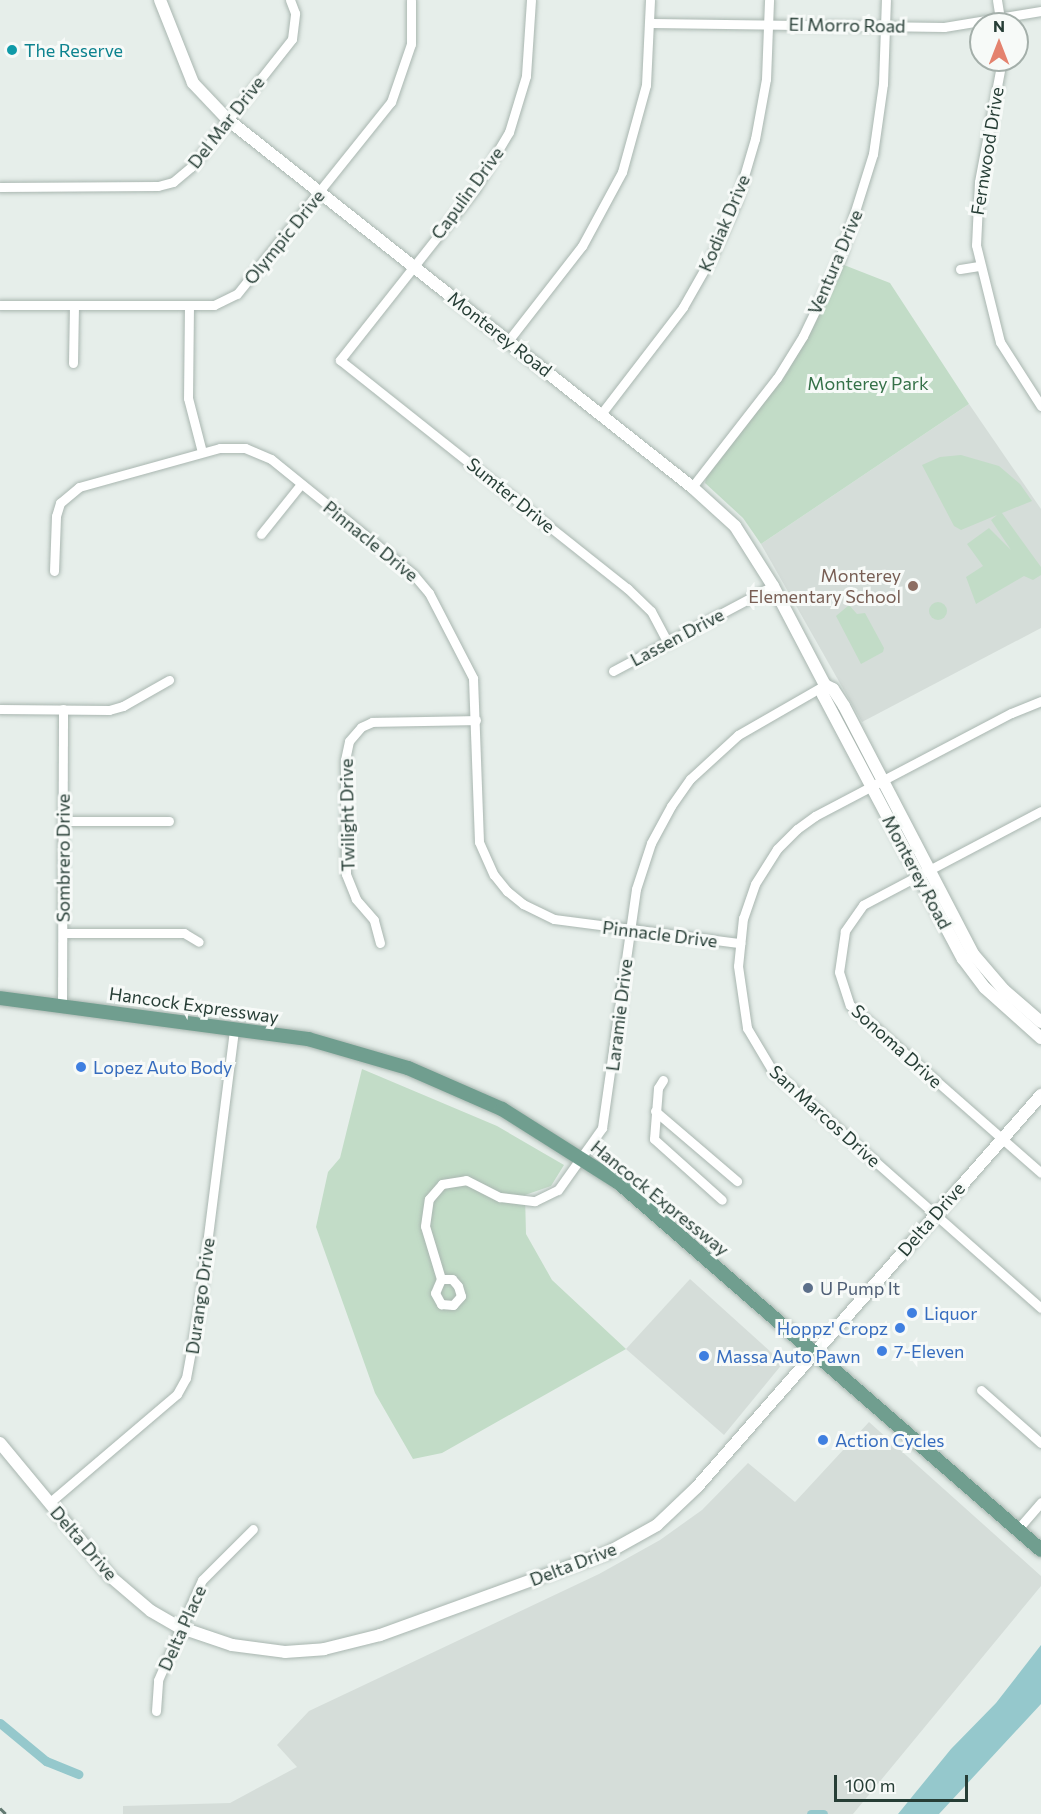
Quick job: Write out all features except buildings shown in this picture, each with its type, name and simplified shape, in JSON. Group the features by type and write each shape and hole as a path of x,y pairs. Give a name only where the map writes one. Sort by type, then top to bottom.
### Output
{"main road":[{"name":"Hancock Expressway","path":"0,998 308,1039 408,1068 502,1109 584,1158 658,1216 1041,1550"}],"street":[{"name":"Monterey Road","path":"160,0 193,83 227,119 601,414 735,526 773,586 825,685 833,689 885,780 930,870 986,972 1041,1022"},
{"name":"Del Mar Drive","path":"0,187 158,186 173,182 191,167 292,39 295,14 290,0"},
{"name":"Olympic Drive","path":"0,305 214,304 237,294 391,102 400,83 411,44 411,0"},
{"name":"Capulin Drive","path":"340,360 475,189 509,132 526,76 531,0"},
{"path":"508,341 582,246 622,172 642,109 652,23 650,0"},
{"name":"Kodiak Drive","path":"601,414 683,307 724,231 755,139 766,79 769,0"},
{"name":"Ventura Drive","path":"692,488 777,378 803,336 836,268 873,154 887,26 886,0"},
{"name":"El Morro Road","path":"652,23 944,27 969,25"},
{"name":"Fernwood Drive","path":"1000,72 976,203 979,266 1000,342 1041,406"},
{"path":"960,269 979,266"},
{"path":"73,363 74,305"},
{"path":"189,305 188,398 202,452"},
{"name":"Sumter Drive","path":"340,360 634,594 651,611 668,643"},
{"name":"Pinnacle Drive","path":"54,571 56,516 68,494 79,487 202,452 245,448 271,459 421,582 473,678 476,720 477,826 484,856 494,875 507,891 539,913 563,921 740,943"},
{"path":"261,534 301,484"},
{"name":"Lassen Drive","path":"613,670 773,586"},
{"path":"0,709 123,706 169,680"},
{"name":"Monterey Road","path":"825,685 823,695 918,877 972,973 1041,1038"},
{"name":"Laramie Drive","path":"441,1279 425,1226 429,1199 442,1184 466,1180 500,1197 535,1201 558,1190 584,1158 607,1113 636,889 651,843 690,779 716,753 758,721 825,685"},
{"name":"San Marcos Drive","path":"1041,701 815,816 777,849 755,884 740,943 741,1008 747,1028 772,1070 1041,1308"},
{"name":"Sombrero Drive","path":"62,1006 63,709"},
{"name":"Twilight Drive","path":"380,943 374,920 357,899 346,874 345,760 349,741 361,727 379,721 476,720"},
{"name":"Sonoma Drive","path":"1041,811 856,912 842,944 839,972 843,992 850,1005 1041,1173"},
{"path":"63,821 169,821"},
{"path":"63,933 184,933 199,942"},
{"name":"Durango Drive","path":"49,1503 177,1394 186,1378 196,1331 234,1028"},
{"path":"663,1080 655,1111 654,1139 723,1200"},
{"name":"Delta Drive","path":"0,1443 111,1577 152,1611 179,1627 259,1650 324,1649 380,1635 608,1553 637,1539 678,1508 934,1214 1041,1095"},
{"path":"655,1111 737,1181"},
{"path":"981,1390 1041,1443"},
{"path":"1017,1530 1041,1502"},
{"name":"Delta Place","path":"156,1711 158,1680 179,1627 202,1580 253,1529"}],"shaded area":[{"name":"Monterey Elementary School","path":"969,404 1041,509 1041,628 862,722 761,544"},
{"name":"Massa Auto Pawn","path":"690,1279 783,1363 724,1435 626,1349"},
{"path":"869,1422 1041,1576 1041,1586 853,1814 123,1814 123,1806 230,1803 297,1767 277,1745 309,1711 599,1574 660,1540 702,1510 748,1463 795,1502"}],"green space":[{"name":"Monterey Park","path":"844,265 890,283 969,404 761,544 743,518 705,483 706,478 787,373"},
{"path":"961,455 999,466 1020,484 1032,501 1002,513 1041,567 1041,575 1033,580 1024,576 976,604 966,577 983,566 967,544 989,528 1011,550 991,520 997,515 961,530 954,526 922,465 940,457"},
{"path":"938,602 944,605 947,611 944,617 938,620 932,617 929,611 932,605"},
{"path":"849,605 857,614 865,613 884,648 883,652 861,664 836,616"},
{"path":"362,1069 497,1126 564,1165 551,1186 525,1195 526,1234 552,1280 626,1349 442,1453 413,1459 375,1393 316,1227 328,1172 340,1158"}],"water":[{"path":"1041,1645 1041,1704 939,1814 898,1814 951,1749 996,1703"}],"waterway":[{"path":"0,1723 46,1761 79,1774"},
{"path":"811,1814 823,1814"}],"railway":[{"path":"0,1808 6,1814"}],"place":[{"name":"The Reserve","path":"12,50"},
{"name":"Monterey Elementary School","path":"913,586"},
{"name":"Lopez Auto Body","path":"81,1067"},
{"name":"U Pump It","path":"808,1288"},
{"name":"Liquor","path":"912,1313"},
{"name":"Hoppz' Cropz","path":"900,1328"},
{"name":"7-Eleven","path":"882,1351"},
{"name":"Massa Auto Pawn","path":"704,1356"},
{"name":"Action Cycles","path":"823,1440"}]}
